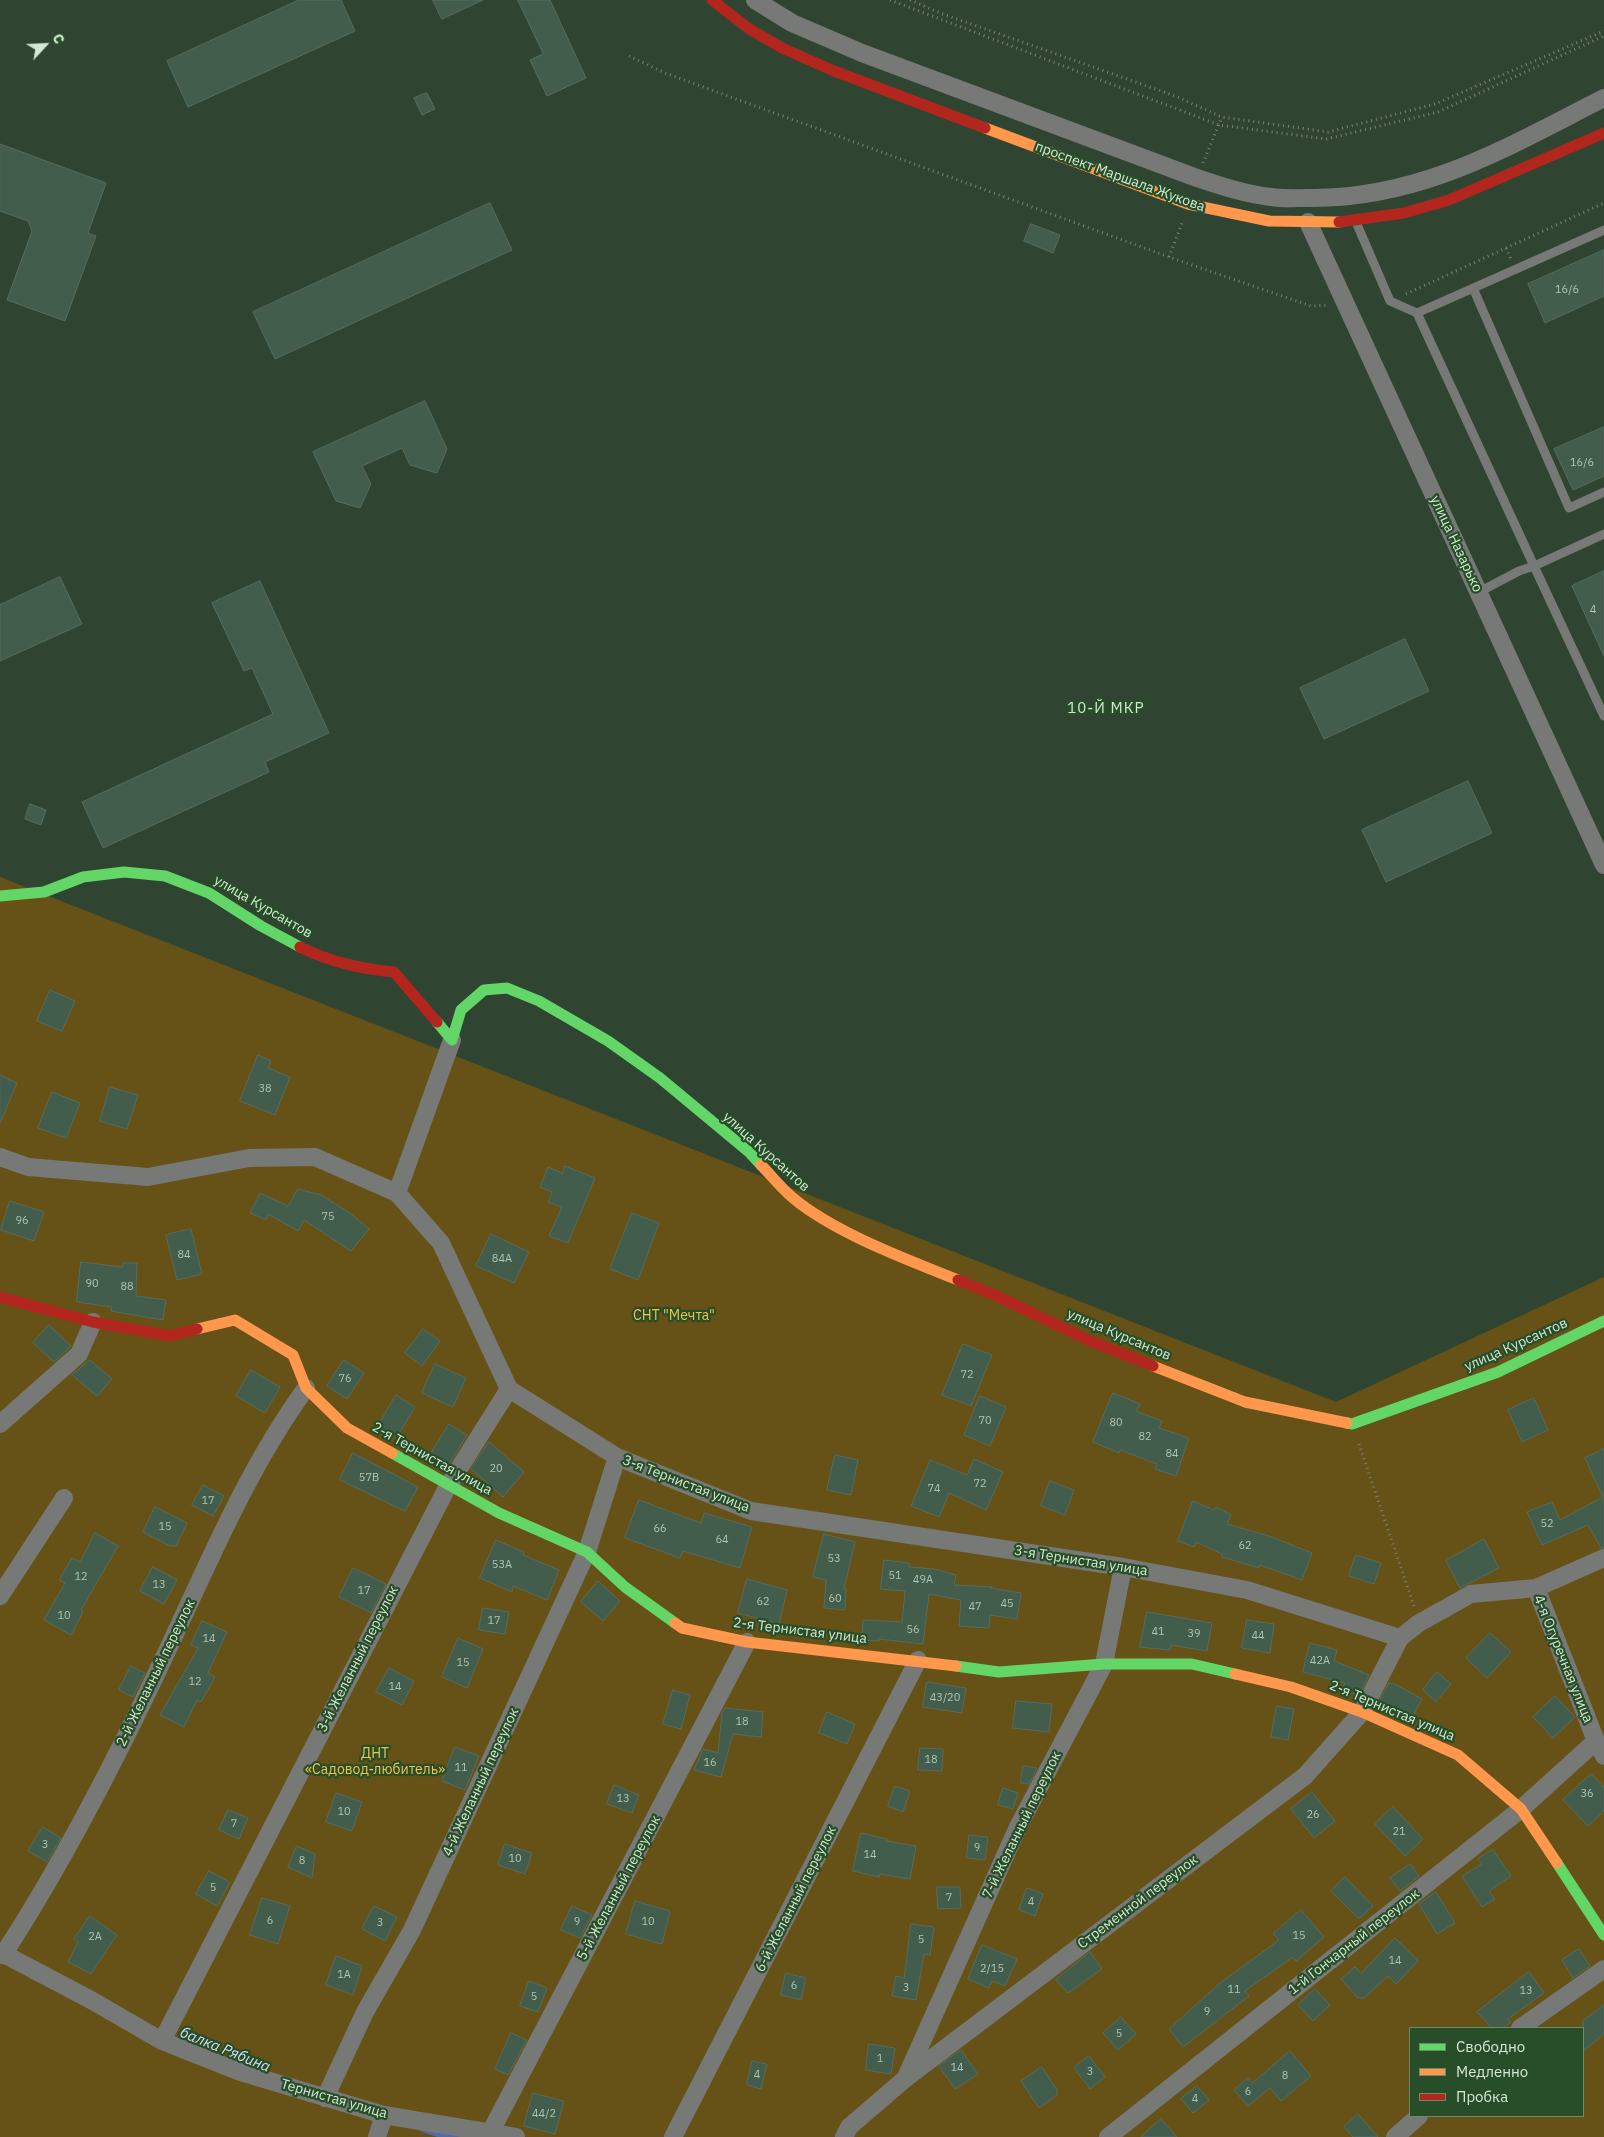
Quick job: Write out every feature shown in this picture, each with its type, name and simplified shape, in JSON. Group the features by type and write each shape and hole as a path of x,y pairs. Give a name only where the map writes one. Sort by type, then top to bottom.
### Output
{"street":[{"name":"проспект Маршала Жукова","path":"712,0 748,28 782,48 834,70 1188,204 1269,221 1355,220 1404,212 1449,200 1604,133"},
{"name":"проспект Маршала Жукова","path":"755,0 792,23 862,53 1197,178 1231,189 1272,197 1324,198 1366,195 1399,189 1441,176 1473,163 1604,98"},
{"name":"улица Назарько","path":"1308,222 1344,304 1604,865"},
{"name":"улица Курсантов","path":"0,896 44,892 84,877 124,872 166,876 210,893 261,926 318,956 362,969 394,972 452,1040"},
{"name":"улица Курсантов","path":"452,1040 460,1010 484,990 507,988 539,1001 608,1040 660,1078 749,1152 793,1198 836,1226 900,1256 997,1296 1090,1341 1245,1402 1352,1424 1498,1372 1604,1321"},
{"path":"397,1193 452,1040"},
{"path":"0,1157 28,1167 148,1177 249,1158 315,1157 397,1193 441,1243 509,1389"},
{"name":"2-я Тернистая улица","path":"0,1297 93,1322 170,1336 235,1320 293,1355 306,1388 347,1428 499,1513 587,1552 625,1587 682,1628 747,1642 918,1660 999,1672 1104,1664 1192,1664 1291,1687 1362,1712 1458,1755 1521,1809 1604,1935"},
{"path":"0,1424 79,1354 93,1322"},
{"name":"2-й Желанный переулок","path":"1,1954 39,1899 134,1722 243,1492 289,1411 306,1388"},
{"name":"3-я Тернистая улица","path":"509,1389 617,1457 751,1510 1123,1567 1247,1590 1400,1638"},
{"name":"3-й Желанный переулок","path":"162,2041 448,1486 509,1389"},
{"name":"4-й Желанный переулок","path":"325,2098 365,2012 412,1930 587,1552 617,1457"},
{"path":"0,1596 64,1498"},
{"path":"1400,1638 1419,1623 1471,1594 1536,1588 1604,1558"},
{"name":"7-й Желанный переулок","path":"906,2078 1018,1827 1104,1664 1123,1567"},
{"name":"4-я Огуречная улица","path":"1536,1588 1600,1748"},
{"name":"Стременной переулок","path":"844,2137 849,2127 906,2078 1305,1776 1362,1712 1400,1638"},
{"name":"5-й Желанный переулок","path":"490,2133 747,1642"},
{"name":"6-й Желанный переулок","path":"673,2137 918,1660"},
{"name":"1-й Гончарный переулок","path":"1108,2137 1600,1748"},
{"name":"Тернистая улица","path":"1,1954 92,2000 162,2041 240,2072 384,2114 516,2137"},
{"path":"1521,2027 1604,1969"},
{"path":"377,2137 384,2114"},
{"path":"1395,2137 1418,2117"}],"lane":[{"path":"1355,220 1390,301 1417,313 1604,716"},
{"path":"1417,313 1604,230"},
{"path":"1473,288 1569,508 1604,492"},
{"path":"1479,592 1519,571 1604,534"}],"path":[{"path":"890,0 1219,125 1326,139 1438,112 1604,36"},
{"path":"910,0 943,14 1175,96 1222,117 1328,132 1435,104 1604,31"},
{"path":"629,56 665,73 1169,257"},
{"path":"1197,178 1222,117"},
{"path":"1352,1424 1419,1623"}],"green space":[{"name":"ДНТ «Садовод-любитель»","path":"0,877 1336,1402 1604,1277 1604,2137 0,2137"}],"building":[{"path":"299,0 341,0 355,31 188,107 167,61"},
{"path":"433,0 483,0 442,19"},
{"path":"518,0 550,0 586,78 547,96 530,60 543,54"},
{"path":"427,93 435,109 422,115 414,98"},
{"path":"0,144 106,183 88,233 96,236 65,321 7,300 32,231 28,221 0,211"},
{"path":"490,203 512,250 275,359 253,312"},
{"path":"1031,224 1060,235 1053,253 1024,241"},
{"path":"1604,250 1604,296 1545,323 1528,284"},
{"path":"425,401 447,449 437,473 410,465 402,448 362,466 371,484 360,508 336,501 313,452"},
{"path":"1604,427 1604,476 1573,490 1554,449"},
{"path":"1604,571 1604,656 1572,586"},
{"path":"60,577 82,624 0,661 0,605"},
{"path":"260,581 329,733 265,762 269,772 103,848 82,802 273,714 252,668 244,671 212,603"},
{"path":"1405,639 1429,691 1324,739 1300,688"},
{"path":"1468,781 1492,833 1386,882 1362,830"},
{"path":"30,804 46,810 41,825 25,819"},
{"path":"50,990 75,1001 62,1031 37,1021"},
{"path":"258,1055 271,1061 268,1068 290,1077 275,1115 240,1101"},
{"path":"0,1075 17,1083 0,1123"},
{"path":"110,1087 138,1095 127,1129 100,1121"},
{"path":"52,1092 80,1103 66,1138 38,1128"},
{"path":"565,1166 595,1178 568,1243 549,1236 562,1207 548,1202 552,1192 540,1187 548,1167 562,1173"},
{"path":"298,1189 321,1195 350,1213 369,1229 351,1251 304,1220 298,1231 268,1214 266,1220 250,1213 260,1193 288,1206"},
{"path":"10,1201 44,1212 34,1241 1,1230"},
{"path":"632,1213 659,1223 638,1280 610,1269"},
{"path":"191,1229 202,1274 177,1280 166,1235"},
{"path":"491,1234 529,1252 514,1283 476,1266"},
{"path":"81,1262 122,1267 123,1263 137,1263 136,1296 166,1300 163,1320 111,1311 112,1307 77,1302"},
{"path":"49,1325 71,1346 54,1362 33,1343"},
{"path":"423,1329 440,1341 422,1366 405,1353"},
{"path":"963,1344 992,1355 971,1406 942,1395"},
{"path":"90,1360 112,1379 97,1396 72,1375"},
{"path":"344,1360 364,1373 347,1399 327,1386"},
{"path":"435,1364 466,1378 453,1407 422,1393"},
{"path":"251,1370 280,1387 265,1413 236,1396"},
{"path":"1113,1393 1140,1404 1136,1411 1162,1421 1159,1428 1189,1438 1176,1476 1155,1469 1157,1464 1120,1450 1119,1453 1093,1442"},
{"path":"396,1395 415,1407 397,1437 378,1426"},
{"path":"980,1396 1006,1407 990,1446 964,1435"},
{"path":"1534,1398 1548,1430 1522,1442 1508,1410"},
{"path":"449,1424 467,1435 447,1468 429,1457"},
{"path":"489,1442 524,1472 503,1497 471,1469"},
{"path":"1604,1449 1604,1548 1601,1548 1588,1525 1542,1545 1527,1512 1552,1502 1560,1520 1603,1497 1585,1458"},
{"path":"353,1453 418,1487 405,1511 340,1480"},
{"path":"835,1455 858,1460 851,1495 827,1490"},
{"path":"974,1459 1003,1472 986,1510 949,1493 939,1517 911,1506 930,1460 967,1475"},
{"path":"1050,1481 1074,1490 1065,1515 1041,1506"},
{"path":"203,1485 224,1496 213,1516 192,1505"},
{"path":"639,1500 701,1523 704,1513 752,1527 740,1568 683,1551 680,1558 625,1538"},
{"path":"1193,1501 1214,1510 1216,1507 1231,1515 1227,1524 1269,1536 1312,1553 1302,1580 1260,1565 1259,1568 1222,1557 1222,1554 1196,1542 1194,1547 1178,1541"},
{"path":"155,1507 187,1523 176,1546 170,1546 143,1532"},
{"path":"95,1533 118,1546 81,1610 83,1612 71,1635 44,1620 65,1583 59,1580 72,1558 80,1562"},
{"path":"824,1534 855,1542 844,1589 846,1589 845,1610 824,1608 826,1580 813,1577"},
{"path":"1484,1539 1499,1568 1460,1588 1446,1561"},
{"path":"496,1540 524,1552 523,1555 559,1570 547,1600 513,1586 512,1592 480,1578"},
{"path":"1356,1555 1381,1563 1374,1584 1349,1576"},
{"path":"884,1560 909,1563 909,1567 934,1569 956,1575 954,1585 992,1587 1021,1593 1017,1619 990,1615 989,1628 959,1626 961,1600 929,1594 923,1644 879,1639 879,1641 862,1640 863,1620 902,1622 905,1591 881,1589"},
{"path":"153,1567 177,1580 164,1604 140,1591"},
{"path":"353,1568 386,1584 371,1613 339,1597"},
{"path":"747,1579 787,1590 779,1624 738,1613"},
{"path":"598,1581 620,1601 603,1621 581,1602"},
{"path":"483,1608 509,1612 505,1634 479,1630"},
{"path":"1147,1612 1212,1623 1207,1651 1171,1645 1170,1650 1140,1647"},
{"path":"1247,1620 1274,1624 1270,1653 1242,1648"},
{"path":"202,1621 227,1632 208,1673 215,1677 201,1702 197,1700 184,1727 160,1715 198,1648 191,1645"},
{"path":"1490,1633 1511,1652 1487,1678 1466,1658"},
{"path":"458,1638 483,1649 467,1688 442,1677"},
{"path":"1310,1643 1337,1650 1334,1661 1369,1675 1359,1696 1342,1690 1345,1683 1303,1672"},
{"path":"131,1666 145,1673 133,1697 119,1690"},
{"path":"389,1668 414,1681 402,1705 376,1692"},
{"path":"1437,1672 1451,1684 1436,1702 1423,1690"},
{"path":"927,1682 966,1688 962,1713 923,1707"},
{"path":"1389,1683 1395,1684 1422,1699 1412,1718 1378,1704"},
{"path":"673,1690 690,1695 681,1729 663,1724"},
{"path":"1555,1696 1575,1717 1553,1738 1533,1717"},
{"path":"1016,1701 1052,1704 1049,1732 1013,1728"},
{"path":"1277,1706 1294,1709 1288,1740 1271,1737"},
{"path":"725,1708 763,1712 761,1737 733,1734 721,1777 694,1770 703,1749 718,1753 722,1713"},
{"path":"827,1712 855,1724 847,1744 819,1733"},
{"path":"455,1747 479,1756 465,1790 442,1781"},
{"path":"920,1748 943,1749 942,1771 918,1770"},
{"path":"1023,1766 1037,1768 1029,1784 1021,1783"},
{"path":"1591,1774 1604,1787 1604,1811 1588,1826 1563,1800"},
{"path":"614,1785 639,1795 632,1813 607,1804"},
{"path":"895,1786 910,1791 903,1812 888,1806"},
{"path":"1003,1788 1018,1793 1013,1809 998,1805"},
{"path":"1312,1792 1335,1821 1314,1838 1291,1809"},
{"path":"336,1793 362,1802 352,1831 326,1822"},
{"path":"1393,1807 1423,1839 1405,1856 1375,1824"},
{"path":"228,1810 248,1818 239,1839 219,1830"},
{"path":"43,1827 61,1838 47,1862 28,1851"},
{"path":"861,1833 887,1839 886,1841 916,1846 910,1879 880,1874 879,1877 853,1871"},
{"path":"969,1835 988,1837 985,1860 967,1858"},
{"path":"505,1844 532,1853 525,1874 498,1865"},
{"path":"297,1846 315,1854 312,1878 288,1867"},
{"path":"1493,1850 1511,1876 1489,1891 1495,1899 1482,1907 1462,1876 1482,1864 1478,1859"},
{"path":"1410,1864 1419,1876 1400,1891 1390,1878"},
{"path":"209,1871 230,1882 217,1906 196,1894"},
{"path":"1345,1877 1373,1906 1359,1919 1331,1891"},
{"path":"937,1887 960,1887 961,1908 938,1909"},
{"path":"1027,1888 1043,1894 1035,1916 1019,1910"},
{"path":"1436,1892 1455,1923 1437,1934 1419,1904"},
{"path":"262,1898 290,1906 278,1944 250,1935"},
{"path":"635,1901 670,1911 662,1944 626,1934"},
{"path":"374,1906 397,1917 385,1941 362,1929"},
{"path":"572,1906 592,1915 580,1938 561,1930"},
{"path":"1301,1910 1324,1937 1296,1961 1293,1957 1245,1991 1249,1996 1183,2047 1169,2029 1219,1984 1279,1940 1273,1934"},
{"path":"90,1916 117,1935 91,1974 68,1962 78,1942 74,1939"},
{"path":"911,1924 934,1927 930,1955 924,1954 916,2000 892,1996 896,1976 904,1978"},
{"path":"1395,1938 1418,1961 1396,1984 1388,1976 1364,1998 1358,1998 1341,1979 1355,1967 1361,1973"},
{"path":"982,1945 1017,1959 1005,1986 992,1981 989,1988 968,1979"},
{"path":"1579,1949 1590,1966 1573,1978 1562,1960"},
{"path":"1090,1952 1102,1969 1068,1993 1056,1980"},
{"path":"336,1956 362,1966 353,1995 326,1985"},
{"path":"1529,1972 1544,1993 1508,2019 1511,2022 1504,2027 1491,2027 1477,2012"},
{"path":"786,1973 806,1978 801,2000 781,1995"},
{"path":"529,1981 547,1988 538,2012 520,2006"},
{"path":"1315,1989 1330,2005 1313,2021 1298,2005"},
{"path":"1604,2005 1604,2034 1584,2050 1584,2027 1583,2021"},
{"path":"1121,2017 1136,2034 1118,2050 1103,2033"},
{"path":"511,2033 527,2040 508,2075 495,2069"},
{"path":"869,2044 895,2048 891,2074 866,2070"},
{"path":"961,2050 978,2074 955,2089 939,2066"},
{"path":"1290,2051 1311,2076 1281,2101 1270,2088 1248,2106 1234,2090 1248,2078 1252,2083"},
{"path":"1089,2056 1105,2077 1090,2089 1074,2068"},
{"path":"752,2061 767,2064 761,2089 747,2085"},
{"path":"1042,2067 1057,2090 1057,2095 1039,2108 1021,2081"},
{"path":"1197,2086 1209,2100 1193,2113 1181,2099"},
{"path":"533,2093 564,2101 555,2134 524,2126"},
{"path":"1358,2114 1378,2137 1353,2137 1344,2127"},
{"path":"1161,2119 1177,2137 1141,2137"}],"waterway":[{"name":"балка Рябина","path":"422,2129 440,2135 459,2137"}],"traffic: fast":[{"path":"0,896 44,892 83,877 124,872 165,876 209,893 261,926 300,947"},
{"path":"437,1022 452,1040 461,1010 484,990 507,988 539,1001 608,1041 660,1078 749,1152 761,1165"},
{"path":"1347,1423 1352,1424 1498,1372 1604,1321"},
{"path":"392,1453 499,1513 587,1552 625,1587 675,1623"},
{"path":"956,1666 999,1672 1104,1664 1192,1664 1235,1674"},
{"path":"1557,1863 1604,1935"}],"traffic: slow":[{"path":"985,128 1188,204 1269,221 1339,222"},
{"path":"761,1165 793,1198 829,1223 872,1244 958,1280"},
{"path":"197,1329 235,1320 293,1355 306,1388 347,1428 392,1453"},
{"path":"1153,1366 1245,1402 1347,1423"},
{"path":"675,1623 682,1628 747,1642 956,1666"},
{"path":"1235,1674 1291,1687 1362,1712 1458,1755 1521,1809 1557,1863"}],"traffic: jam":[{"path":"712,0 748,28 782,48 834,71 985,128"},
{"path":"1339,222 1404,213 1449,200 1604,133"},
{"path":"300,947 346,964 394,972 437,1022"},
{"path":"958,1280 997,1296 1090,1341 1153,1366"},
{"path":"0,1297 93,1322 170,1336 197,1329"}],"district":[{"name":"10-Й МКР","path":"1106,709"}],"park label":[{"name":"СНТ \"Мечта\"","path":"674,1316"}]}
